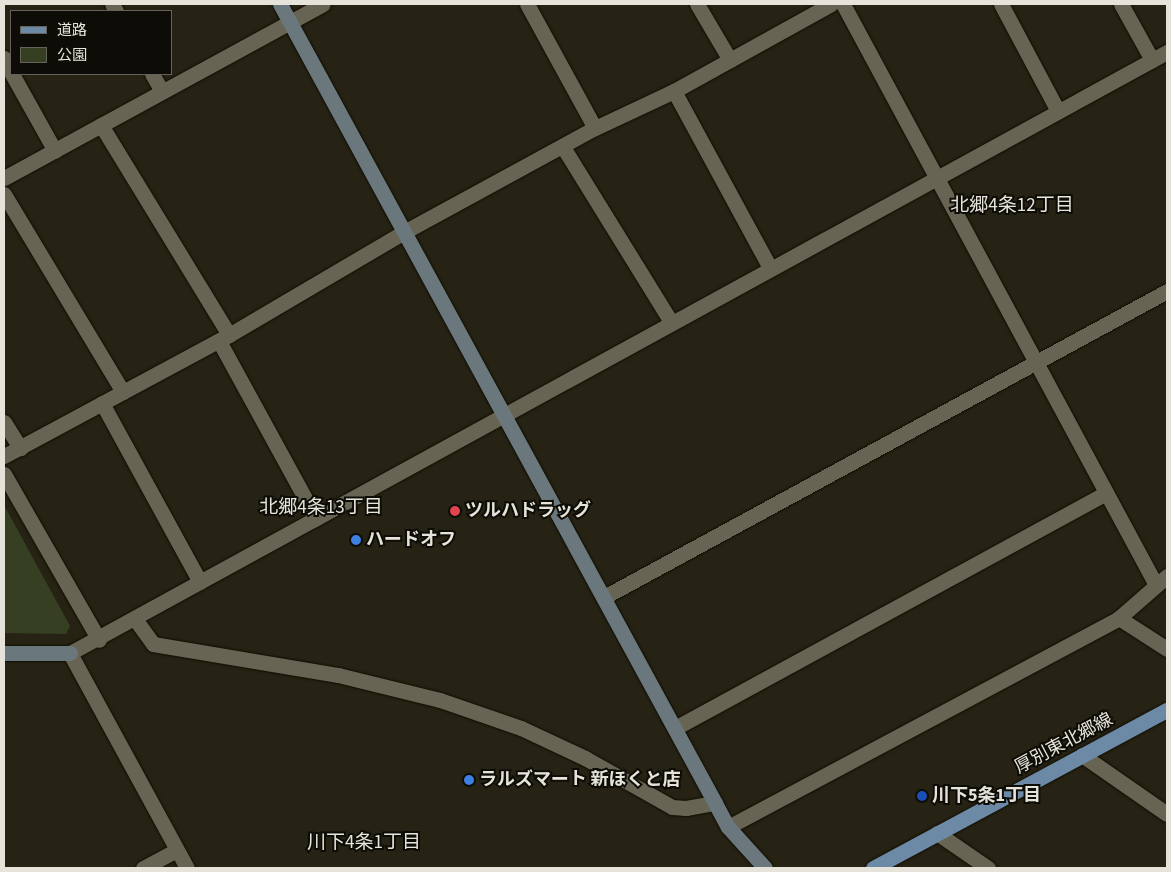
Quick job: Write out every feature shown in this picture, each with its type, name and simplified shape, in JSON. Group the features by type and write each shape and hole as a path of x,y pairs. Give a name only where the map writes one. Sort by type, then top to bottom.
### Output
{"main road":[{"name":"厚別東北郷線","path":"873,868 1167,710"}],"street":[{"path":"280,4 728,826 765,868"},
{"path":"4,178 323,4"},
{"path":"527,4 595,128"},
{"path":"697,4 730,60"},
{"path":"4,456 224,338 404,232 595,128 674,91 831,4"},
{"path":"728,826 1119,618 1162,581 1104,494 937,178 842,4"},
{"path":"1001,4 1058,111"},
{"path":"1121,4 1152,60"},
{"path":"4,653 70,653 99,640 503,414 1167,52"},
{"path":"4,58 10,69"},
{"path":"13,75 54,151"},
{"path":"153,75 162,91"},
{"path":"674,91 770,268"},
{"path":"101,125 224,338 316,518"},
{"path":"563,147 671,322"},
{"path":"4,194 123,392"},
{"path":"604,597 1167,291"},
{"path":"102,404 200,582"},
{"path":"4,422 20,448"},
{"path":"4,474 99,640"},
{"path":"675,728 1104,494"},
{"path":"1119,618 1167,649"},
{"path":"135,619 153,644 338,675 440,700 521,728 584,758 672,807 686,808 715,802"},
{"path":"70,653 187,868"},
{"path":"1082,755 1167,814"},
{"path":"937,833 988,868"},
{"path":"143,868 177,850"}],"green space":[{"path":"4,505 70,626 66,634 4,633"}],"place":[{"name":"ツルハドラッグ","path":"455,511"},
{"name":"ハードオフ","path":"356,540"},
{"name":"ラルズマート 新ほくと店","path":"469,780"},
{"name":"川下5条1丁目","path":"922,796"}],"district":[{"name":"北郷4条12丁目","path":"1012,206"},
{"name":"北郷4条13丁目","path":"321,508"},
{"name":"川下4条1丁目","path":"364,843"}]}
